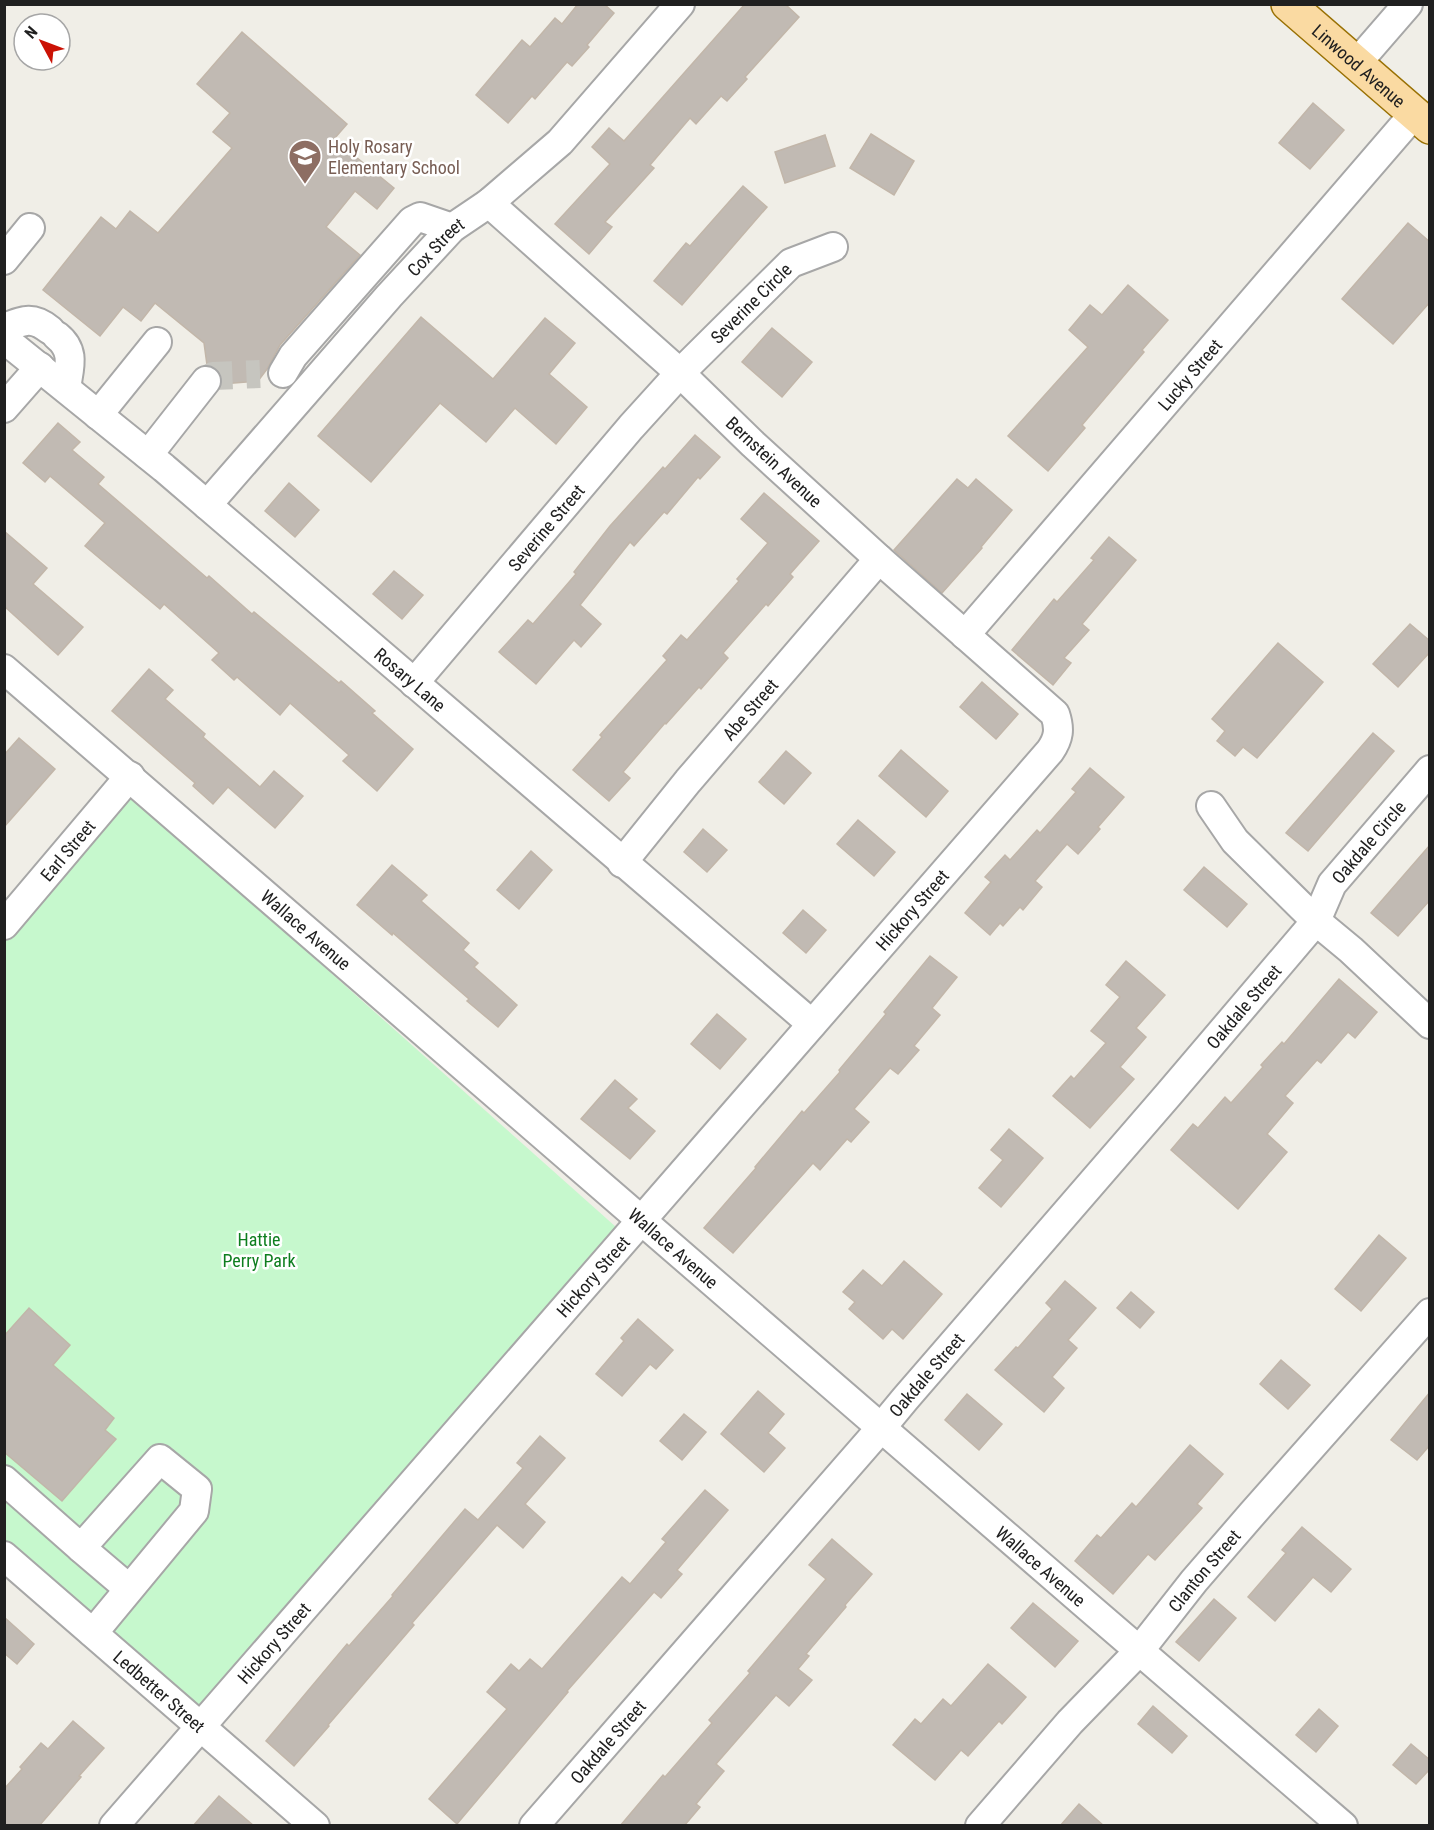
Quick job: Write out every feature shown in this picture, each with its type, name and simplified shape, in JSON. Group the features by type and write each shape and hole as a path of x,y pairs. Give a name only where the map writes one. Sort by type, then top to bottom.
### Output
{"main road":[{"name":"Linwood Avenue","path":"1287,4 1422,121"}],"street":[{"name":"Cox Street","path":"207,505 452,228 489,203 561,142 680,4"},
{"path":"1356,64 1407,4"},
{"name":"Lucky Street","path":"965,635 1422,121"},
{"name":"Bernstein Avenue","path":"489,203 680,373 753,444 879,559 1055,714 1058,722"},
{"path":"308,389 272,374 293,356 412,221 420,217 452,228"},
{"path":"6,256 30,228"},
{"name":"Severine Circle","path":"680,373 791,263 833,247"},
{"path":"377,260 402,282"},
{"path":"4,328 20,321 34,320 65,342 70,354 66,388"},
{"name":"Rosary Lane","path":"4,339 207,505 812,1024"},
{"path":"98,415 157,342"},
{"path":"4,408 40,367"},
{"name":"Severine Street","path":"414,683 631,427 680,373"},
{"path":"148,455 206,381"},
{"name":"Abe Street","path":"622,862 688,781 879,559"},
{"name":"Wallace Avenue","path":"4,669 1343,1826"},
{"name":"Hickory Street","path":"114,1826 1050,751 1058,740 1058,722"},
{"name":"Oakdale Circle","path":"1316,921 1332,884 1430,770"},
{"name":"Earl Street","path":"4,925 130,776"},
{"path":"1211,806 1235,841 1316,921 1351,950 1430,1024"},
{"name":"Oakdale Street","path":"534,1826 881,1428 1316,921"},
{"name":"Clanton Street","path":"980,1826 1070,1722 1139,1651 1194,1581 1430,1313"},
{"path":"81,1548 160,1459 197,1489 194,1511 93,1633"},
{"path":"4,1480 128,1588"},
{"name":"Ledbetter Street","path":"4,1556 315,1826"}],"green space":[{"name":"Hattie Perry Park","path":"129,793 616,1227 197,1707 5,1541 5,938"}],"building":[{"path":"578,4 604,4 614,13 572,66 567,62 535,99 532,96 508,123 476,95 522,40 530,47 555,18 562,24"},
{"path":"745,4 785,4 799,17 745,77 747,79 727,101 721,96 696,124 690,118 650,165 654,168 605,222 612,227 589,254 555,224 610,164 592,147 609,128 624,141"},
{"path":"242,32 347,124 334,139 394,188 377,209 355,191 326,227 360,255 280,345 258,381 222,384 217,368 207,365 204,343 155,303 141,321 123,307 100,336 43,290 101,217 116,229 130,211 158,233 232,148 213,132 230,113 197,84"},
{"path":"1313,103 1344,130 1310,169 1279,143"},
{"path":"871,134 914,161 894,195 850,168"},
{"path":"825,135 835,166 785,183 775,152"},
{"path":"743,186 767,207 682,305 654,281 686,243 690,246"},
{"path":"1408,223 1430,242 1430,302 1393,344 1342,299"},
{"path":"1128,285 1168,320 1082,425 1085,428 1048,471 1008,436 1088,347 1069,330 1090,305 1102,315"},
{"path":"421,317 493,379 545,318 575,343 549,374 587,407 556,444 515,408 486,442 440,403 371,482 318,436"},
{"path":"772,328 812,362 782,397 742,362"},
{"path":"58,423 80,442 72,450 104,477 98,484 207,578 209,576 252,614 254,612 339,683 341,681 375,711 372,713 413,749 377,791 343,761 349,755 290,703 280,715 237,677 234,680 212,660 219,653 164,604 160,609 85,546 105,523 50,476 45,482 23,463"},
{"path":"695,435 720,457 700,479 698,477 667,514 664,512 634,546 630,542 580,605 601,624 581,647 574,640 536,684 499,652 528,620 533,624 576,574 574,572 610,526"},
{"path":"957,479 968,488 976,479 1012,510 942,593 894,550"},
{"path":"289,483 319,510 295,537 265,511"},
{"path":"764,493 819,541 790,574 793,577 723,653 728,658 701,689 699,687 665,723 623,772 630,778 609,801 573,770 602,737 600,735 667,660 663,656 681,635 687,640 739,581 737,579 768,543 741,519"},
{"path":"4,531 47,568 33,584 83,627 58,655 4,606"},
{"path":"1109,537 1136,560 1082,624 1089,630 1064,658 1071,663 1053,685 1012,650 1054,599 1057,602 1094,560 1091,558"},
{"path":"394,571 423,595 402,619 373,594"},
{"path":"1410,624 1430,641 1430,652 1398,687 1373,664"},
{"path":"1278,643 1323,682 1257,758 1243,747 1235,756 1217,741 1225,731 1212,719"},
{"path":"149,669 173,690 165,699 205,734 203,737 260,787 274,771 303,796 275,828 228,787 213,804 193,786 195,783 112,711"},
{"path":"982,682 1018,714 996,739 960,707"},
{"path":"1373,733 1394,751 1308,851 1286,833"},
{"path":"19,738 55,769 4,827 4,755"},
{"path":"901,750 948,791 926,817 879,776"},
{"path":"786,751 811,773 784,804 759,782"},
{"path":"1090,768 1124,797 1078,854 1067,844 1035,881 1042,887 1023,910 1020,907 1003,926 1000,923 990,935 965,913 991,882 985,877 1005,855 1010,860 1037,830 1040,833 1076,792 1072,789"},
{"path":"858,820 895,852 874,876 837,844"},
{"path":"703,829 727,850 707,872 684,852"},
{"path":"1430,845 1430,900 1398,936 1371,913"},
{"path":"531,851 552,870 519,909 497,890"},
{"path":"392,865 427,895 421,901 469,943 463,950 478,963 474,967 517,1005 498,1027 393,933 392,935 357,905"},
{"path":"1204,867 1247,904 1227,927 1184,890"},
{"path":"803,910 826,930 806,953 783,933"},
{"path":"930,956 957,977 932,1008 940,1015 914,1046 919,1050 898,1074 890,1068 854,1109 869,1122 851,1142 847,1139 820,1170 813,1163 733,1253 704,1228 802,1111 804,1113 840,1072 839,1070 886,1014 884,1012"},
{"path":"1126,961 1165,995 1136,1028 1146,1037 1120,1067 1134,1079 1090,1128 1053,1096 1071,1076 1074,1079 1106,1043 1091,1031 1120,997 1106,985"},
{"path":"1339,979 1377,1012 1355,1038 1348,1032 1321,1063 1317,1060 1285,1096 1293,1103 1267,1134 1287,1152 1238,1209 1171,1150 1193,1124 1198,1128 1225,1097 1231,1103 1263,1067 1261,1065 1282,1042 1284,1044"},
{"path":"717,1014 746,1039 720,1069 691,1044"},
{"path":"615,1080 637,1099 628,1108 655,1131 630,1159 581,1119"},
{"path":"1009,1129 1043,1158 1001,1207 979,1188 1003,1160 991,1150"},
{"path":"1379,1235 1406,1258 1361,1311 1335,1289"},
{"path":"904,1261 942,1294 903,1339 892,1329 883,1339 849,1309 855,1302 843,1292 863,1270 882,1286"},
{"path":"1065,1281 1096,1308 1068,1340 1077,1348 1052,1377 1064,1388 1044,1412 995,1370 1052,1309 1046,1303"},
{"path":"1131,1292 1154,1312 1140,1328 1117,1308"},
{"path":"29,1308 70,1345 53,1365 114,1418 105,1430 116,1439 62,1501 4,1452 4,1336"},
{"path":"638,1319 673,1350 656,1369 650,1364 622,1396 596,1374 624,1341 621,1338"},
{"path":"1281,1360 1310,1385 1288,1409 1260,1384"},
{"path":"758,1391 784,1414 768,1433 785,1448 764,1472 721,1434"},
{"path":"1430,1392 1430,1445 1417,1460 1391,1440"},
{"path":"967,1394 1002,1424 979,1450 945,1420"},
{"path":"684,1414 706,1432 682,1460 660,1441"},
{"path":"540,1436 565,1458 525,1504 545,1522 523,1548 497,1525 412,1623 414,1625 294,1766 266,1741 347,1644 349,1646 393,1596 465,1509 478,1520 523,1468 517,1463"},
{"path":"1190,1445 1223,1474 1197,1504 1202,1508 1155,1560 1148,1554 1113,1594 1075,1561 1097,1535 1101,1538 1132,1503 1136,1507"},
{"path":"705,1490 728,1510 677,1570 682,1574 661,1598 654,1592 567,1691 457,1824 429,1799 507,1709 487,1692 511,1664 519,1671 530,1659 542,1669 622,1577 630,1584 666,1542 662,1539"},
{"path":"1302,1527 1351,1569 1331,1592 1313,1577 1275,1621 1248,1597 1286,1553 1282,1550"},
{"path":"832,1539 872,1574 806,1654 809,1656 798,1669 812,1680 789,1706 776,1695 716,1764 724,1771 696,1804 700,1807 684,1826 620,1826 663,1775 665,1777 712,1723 709,1720 826,1579 809,1565"},
{"path":"1214,1599 1236,1618 1199,1661 1176,1642"},
{"path":"1033,1603 1078,1641 1055,1667 1011,1628"},
{"path":"4,1617 34,1644 17,1664 4,1653"},
{"path":"988,1664 1026,1697 1002,1724 999,1721 968,1756 961,1750 935,1780 893,1745 915,1719 921,1724 943,1699 951,1706"},
{"path":"1153,1706 1187,1736 1172,1753 1138,1724"},
{"path":"1319,1709 1338,1726 1316,1752 1296,1735"},
{"path":"73,1721 104,1748 39,1826 4,1826 4,1789 41,1743 48,1749"},
{"path":"1411,1744 1430,1760 1430,1769 1416,1784 1393,1765"},
{"path":"219,1796 254,1826 193,1826"},
{"path":"1079,1804 1104,1826 1060,1826"}],"tunnel":[{"path":"206,381 213,376 260,374"}],"place":[{"name":"Holy Rosary Elementary School","path":"305,185"}]}
